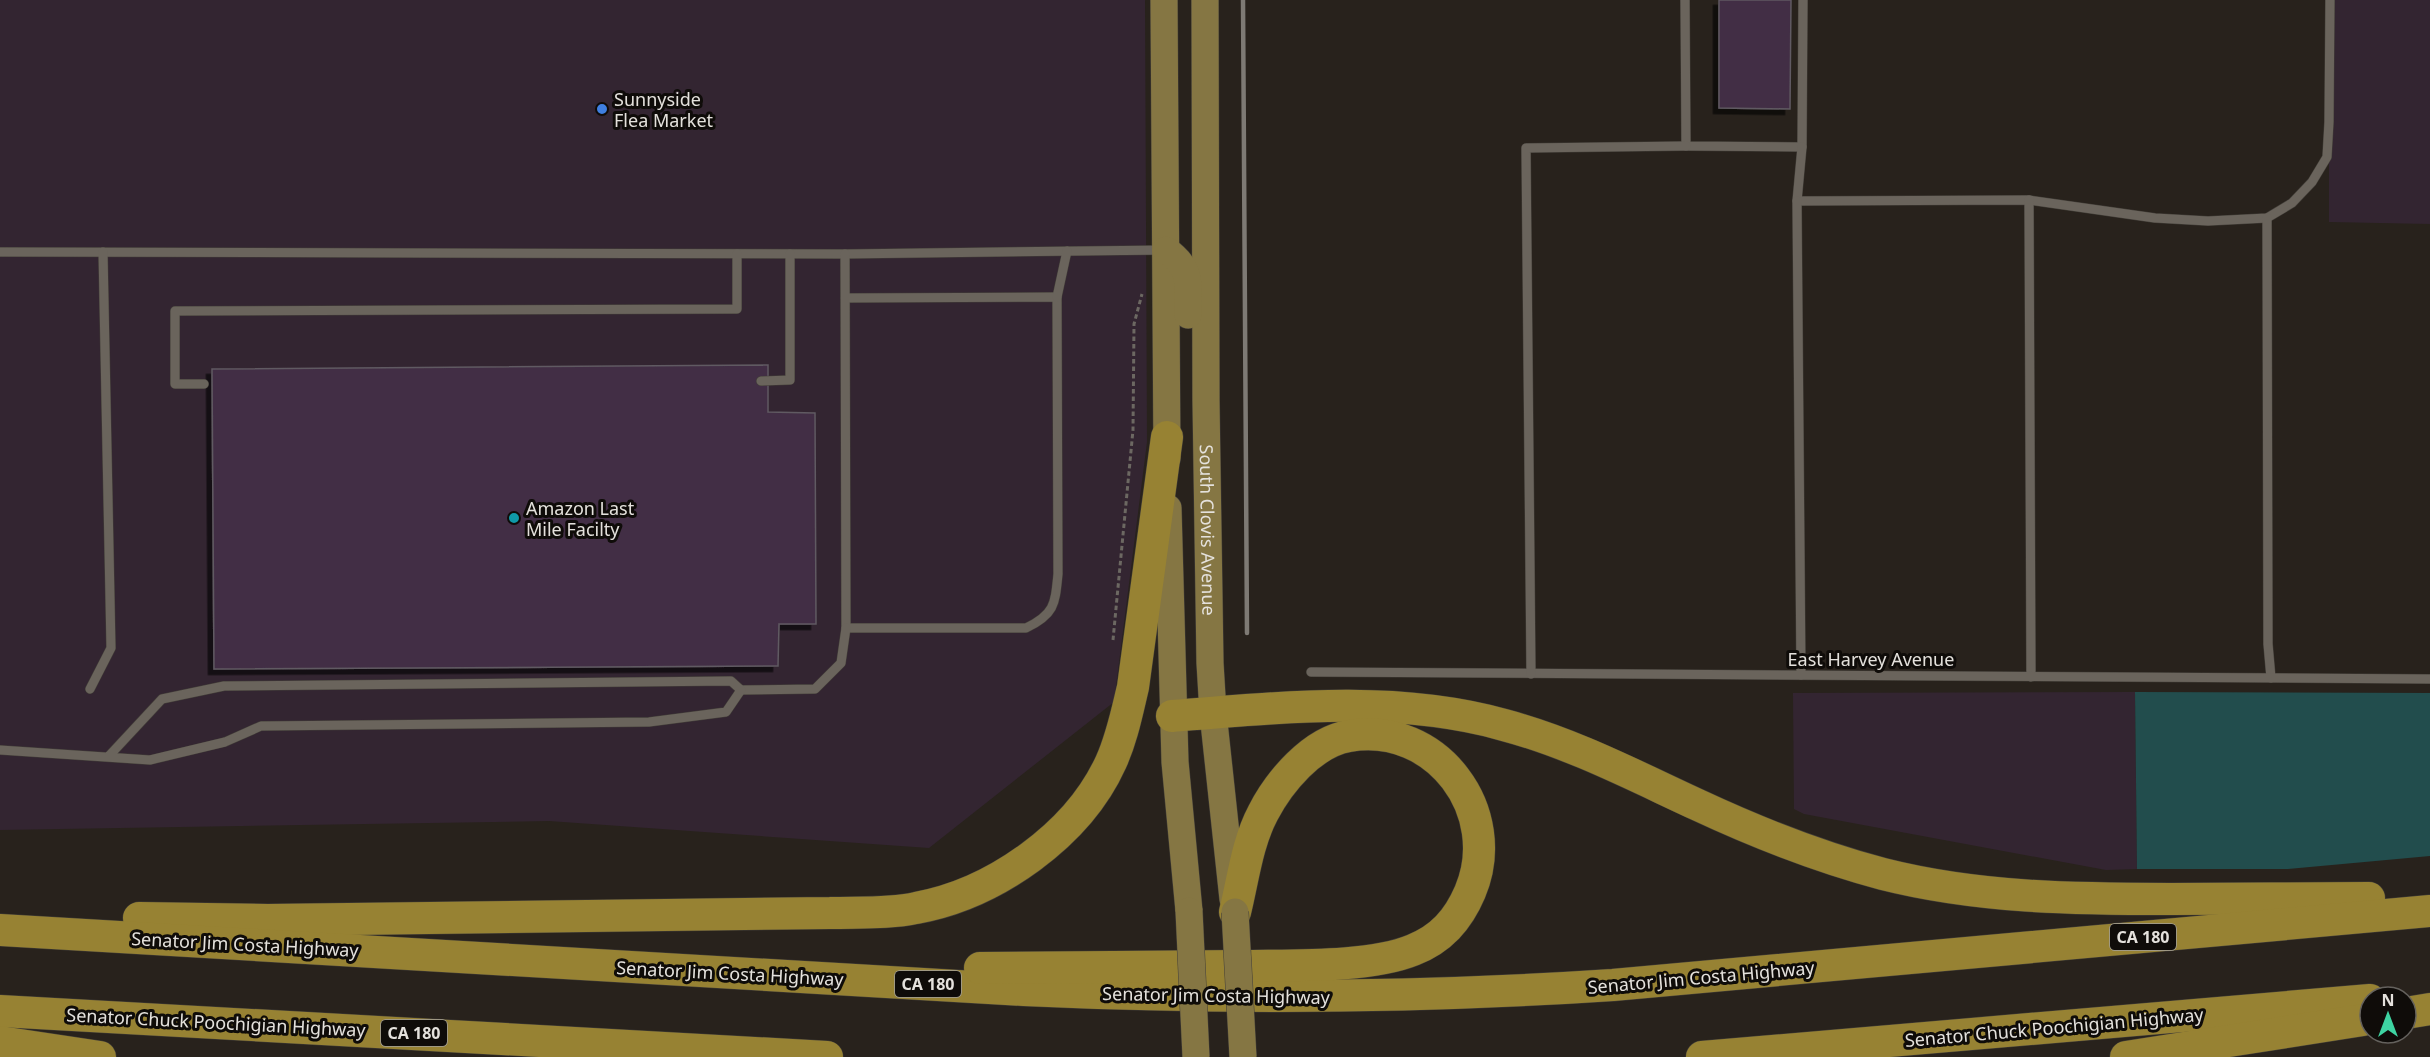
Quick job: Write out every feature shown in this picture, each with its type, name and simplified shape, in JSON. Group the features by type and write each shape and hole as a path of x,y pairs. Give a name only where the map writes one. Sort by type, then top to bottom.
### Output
{"highway":[{"path":"0,919 279,920 830,913 915,909 971,892 1021,864 1043,846 1080,809 1110,763 1125,723 1133,687 1167,437"},
{"path":"1172,716 1392,706 1467,716 1537,735 1599,759 1712,812 1786,843 1883,874 1948,887 2070,899 2430,898"},
{"path":"704,971 1291,965 1388,957 1430,943 1447,930 1459,915 1474,882 1479,859 1479,831 1469,800 1459,782 1447,768 1431,755 1396,738 1372,735 1347,736 1329,744 1310,755 1293,770 1271,798 1253,837 1234,912"},
{"name":"Senator Jim Costa Highway","path":"0,930 1138,995 1369,997 1508,992 1613,985 2430,912"},
{"name":"Senator Chuck Poochigian Highway","path":"1702,1057 2358,1001"},
{"name":"Senator Chuck Poochigian Highway","path":"0,1011 827,1057"},
{"path":"2126,1057 2358,1020"},
{"path":"0,1042 100,1057"}],"main road":[{"path":"1164,0 1167,437 1172,716 1189,911 1196,1057"},
{"name":"South Clovis Avenue","path":"1205,0 1208,533 1213,713 1234,912 1243,1057"},
{"path":"1166,250 1180,260 1186,269 1190,444 1208,533"}],"lane":[{"path":"1685,0 1686,146"},
{"path":"1800,675 1797,201 1802,147 1803,0"},
{"path":"1797,201 2029,200 2155,218 2208,221 2268,218 2299,196 2312,182 2327,157 2330,0"},
{"path":"1531,674 1526,148 1802,147"},
{"path":"2029,200 2031,677"},
{"path":"2268,218 2268,644 2271,678"},
{"path":"0,252 845,254 1166,250"},
{"path":"846,628 1026,628 1042,621 1055,603 1058,574 1057,297 1067,251"},
{"path":"90,689 111,648 103,252"},
{"path":"204,384 175,384 174,310 737,309 737,254"},
{"path":"762,381 790,381 789,254"},
{"path":"108,757 162,699 224,686 731,681 741,690 815,689 841,663 846,628 845,254"},
{"path":"845,298 1057,297"},
{"name":"East Harvey Avenue","path":"1311,672 2430,679"},
{"path":"0,750 150,760 225,742 261,726 649,722 726,712 741,690"}],"path":[{"path":"1113,646 1114,611 1133,430 1134,324 1142,298 1142,286"}],"shaded area":[{"path":"0,0 1145,0 1147,442 1114,702 929,848 549,821 0,830"},
{"path":"2329,0 2430,0 2430,224 2329,222"},
{"path":"2135,692 2137,869 2106,870 1804,814 1794,809 1793,693"}],"water":[{"path":"2135,692 2430,693 2430,856 2288,869 2137,869"}],"building":[{"path":"1719,0 1791,0 1790,109 1719,108"},
{"name":"Amazon Last Mile Facilty","path":"768,365 768,412 815,413 816,624 779,624 778,666 214,669 212,369"}],"railway":[{"path":"1243,0 1247,633"}],"place":[{"name":"Sunnyside Flea Market","path":"602,109"},
{"name":"Amazon Last Mile Facilty","path":"514,518"}]}
